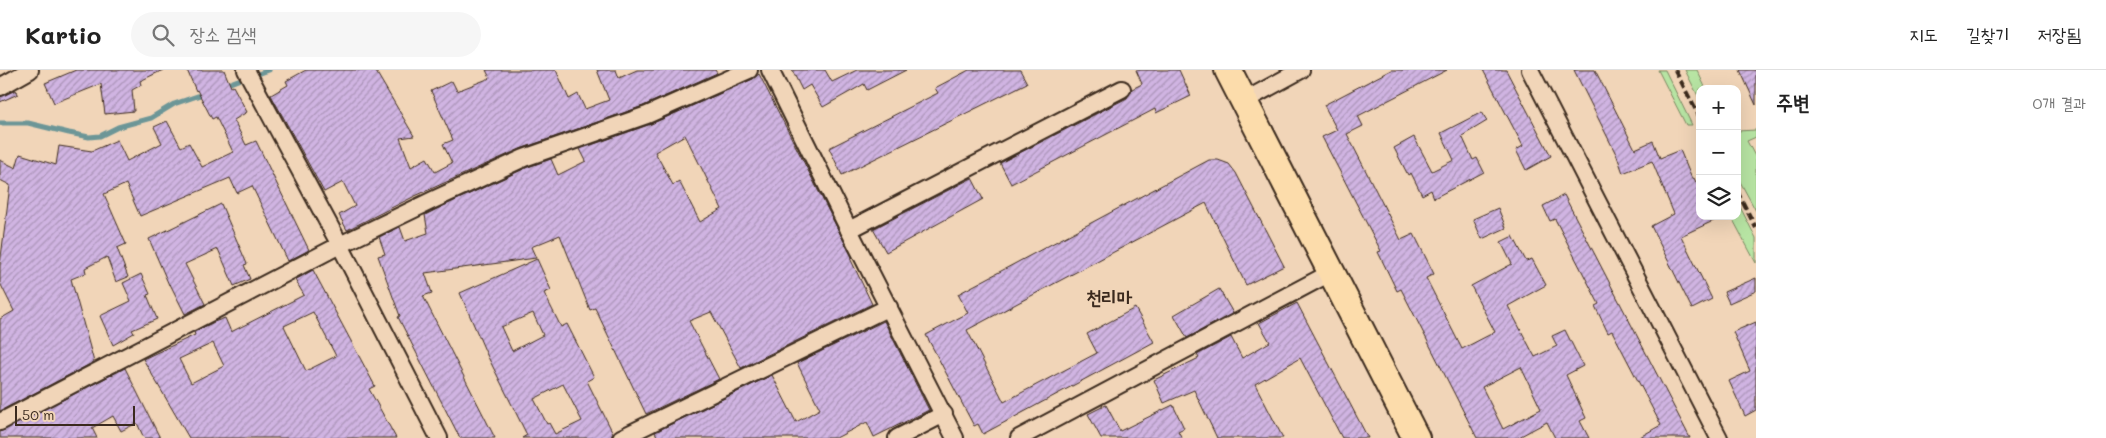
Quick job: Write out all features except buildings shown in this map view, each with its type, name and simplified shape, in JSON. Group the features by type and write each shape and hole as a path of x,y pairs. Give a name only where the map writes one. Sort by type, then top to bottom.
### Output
{"main road":[{"path":"1228,70 1416,438"}],"street":[{"path":"0,87 30,70"},
{"path":"246,70 340,245 439,438"},
{"path":"0,422 340,245 524,158 647,115 749,70"},
{"path":"770,70 849,230 956,438"},
{"path":"1244,101 1301,70"},
{"path":"1530,70 1711,435"},
{"path":"849,230 1122,88"},
{"path":"1020,438 1332,272"},
{"path":"621,438 889,307"},
{"path":"897,438 944,414"}],"green space":[{"path":"1658,70 1665,70 1692,125 1686,125"},
{"path":"1685,70 1697,70 1704,85 1696,85 1696,92"},
{"path":"1756,130 1756,137 1747,141 1756,158 1756,211 1741,183 1741,131"},
{"path":"1741,209 1756,238 1756,263 1733,220 1741,220"}],"waterway":[{"path":"255,75 269,70"},
{"path":"225,85 238,80"},
{"path":"0,123 28,123 89,137 100,136 118,127 151,118 174,104 206,93"}],"railway":[{"path":"1675,70 1696,110"},
{"path":"1741,199 1756,228"}],"district":[{"name":"천리마","path":"1109,297"}]}
